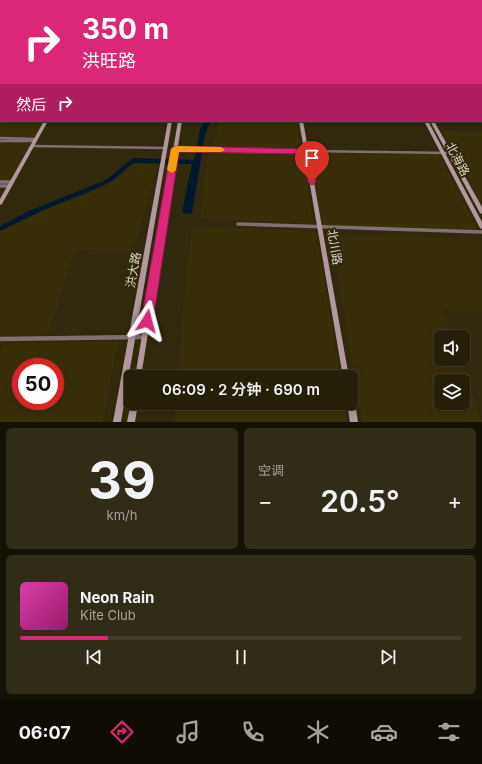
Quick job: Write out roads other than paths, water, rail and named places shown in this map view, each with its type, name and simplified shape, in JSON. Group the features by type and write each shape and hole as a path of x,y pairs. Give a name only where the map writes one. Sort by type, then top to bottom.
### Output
{"main road":[{"path":"0,204 45,122"},
{"name":"洪大路","path":"117,422 170,122"},
{"name":"洪大路","path":"139,370 180,122"},
{"name":"北川路","path":"301,122 345,370"},
{"name":"北海路","path":"427,122 482,227"},
{"name":"北海路","path":"433,122 482,212"},
{"path":"131,422 133,410"},
{"path":"351,410 354,422"}],"street":[{"path":"0,140 166,148"},
{"path":"175,149 450,153"},
{"path":"0,182 11,184"},
{"path":"0,186 11,184"},
{"path":"238,224 320,228 482,232"},
{"path":"0,339 144,337"}],"water":[{"path":"204,122 211,122 205,134 192,213 185,214 182,212 192,164 133,163 113,180 100,187 41,211 0,231 0,226 29,211 106,180 133,158 193,160 195,158 200,129"}]}
